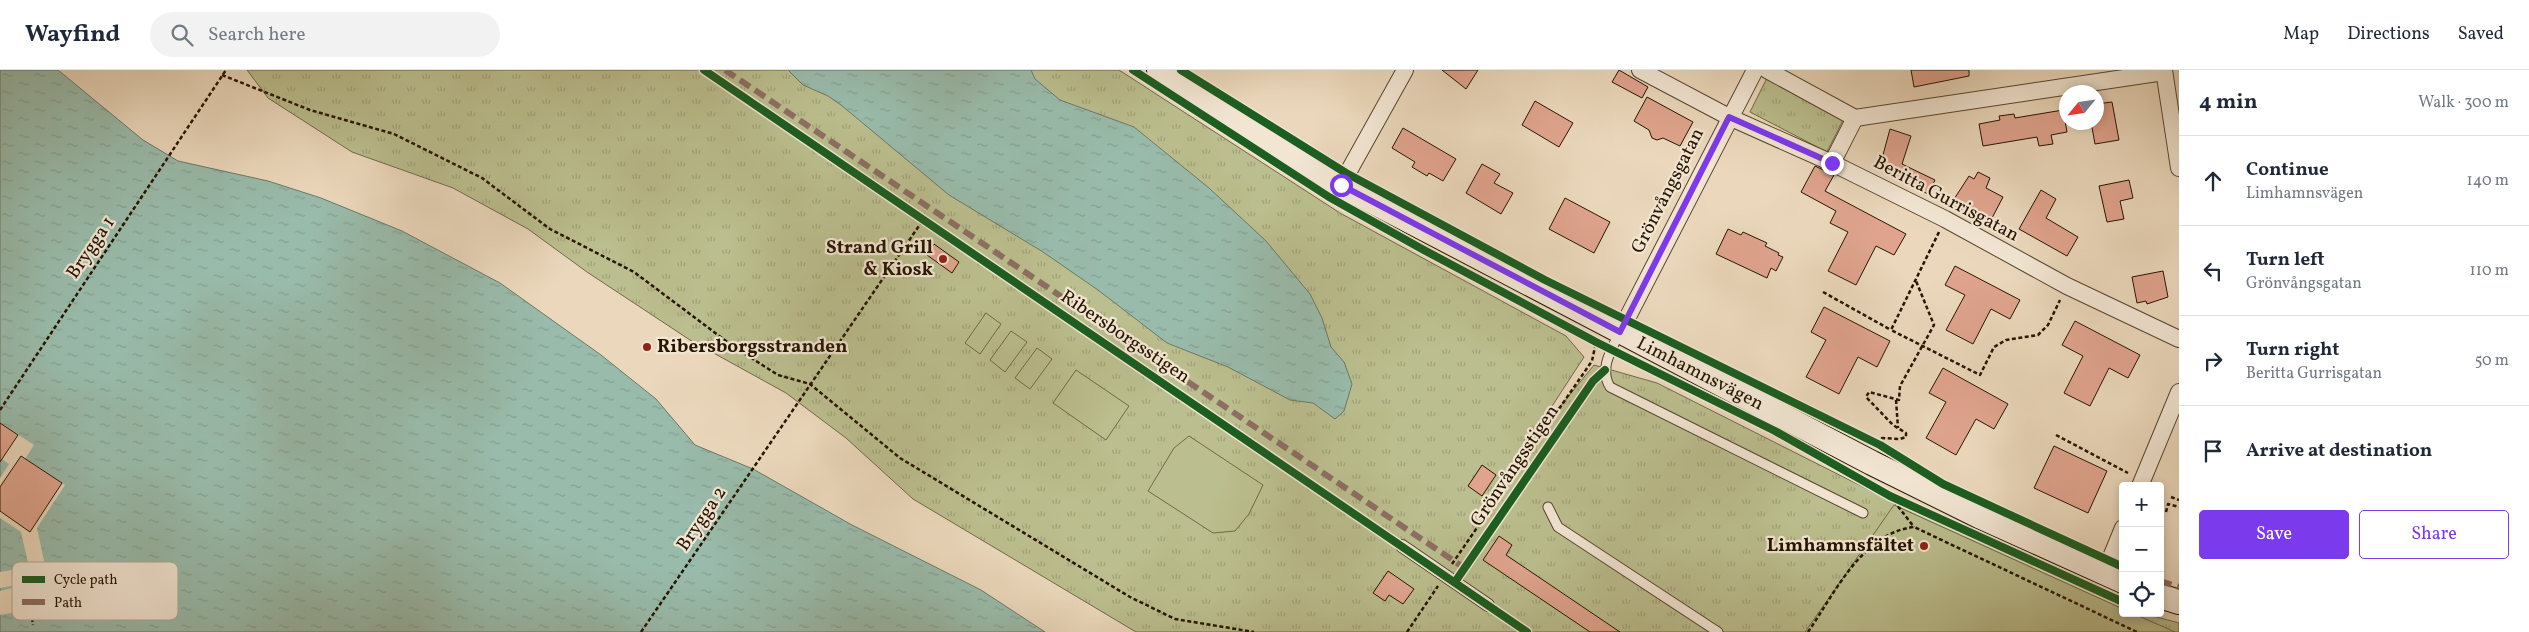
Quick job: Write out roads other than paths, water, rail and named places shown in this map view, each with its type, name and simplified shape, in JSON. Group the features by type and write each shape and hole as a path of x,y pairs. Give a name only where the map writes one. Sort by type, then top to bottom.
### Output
{"main road":[{"name":"Limhamnsvägen","path":"1160,70 1341,185 1616,341 1979,516 2113,578"},
{"path":"2164,597 2179,602"}],"street":[{"path":"1341,185 1405,70"},
{"name":"Beritta Gurrisgatan","path":"1640,70 1729,117 1832,163 1945,220 2067,286 2179,339"},
{"name":"Grönvångsgatan","path":"1616,341 1729,117 1755,70"},
{"path":"1767,70 1855,118 2164,71 2179,168"},
{"path":"1832,163 1855,118"},
{"path":"2141,482 2179,392"},
{"path":"1402,546 1488,605"},
{"path":"2113,578 2119,548"}],"lane":[{"path":"1616,341 1605,370 1605,378 1610,387 1863,514"},
{"path":"1548,507 1558,527 1718,632"}],"water":[{"path":"0,70 58,70 143,140 178,161 268,181 321,198 402,231 500,283 601,355 656,399 695,445 753,469 852,525 981,590 1045,632 0,632"},
{"path":"788,70 1031,70 1035,79 1060,100 1134,127 1209,188 1266,241 1310,294 1322,318 1331,347 1344,362 1352,384 1344,411 1335,419 1313,403 1290,400 1228,367 1167,343 1098,290 1043,252 949,195 841,105 828,96 803,85"}],"place":[{"name":"Strand Grill & Kiosk","path":"943,259"},
{"name":"Ribersborgsstranden","path":"647,347"},
{"name":"Limhamnsfältet","path":"1924,546"}]}
